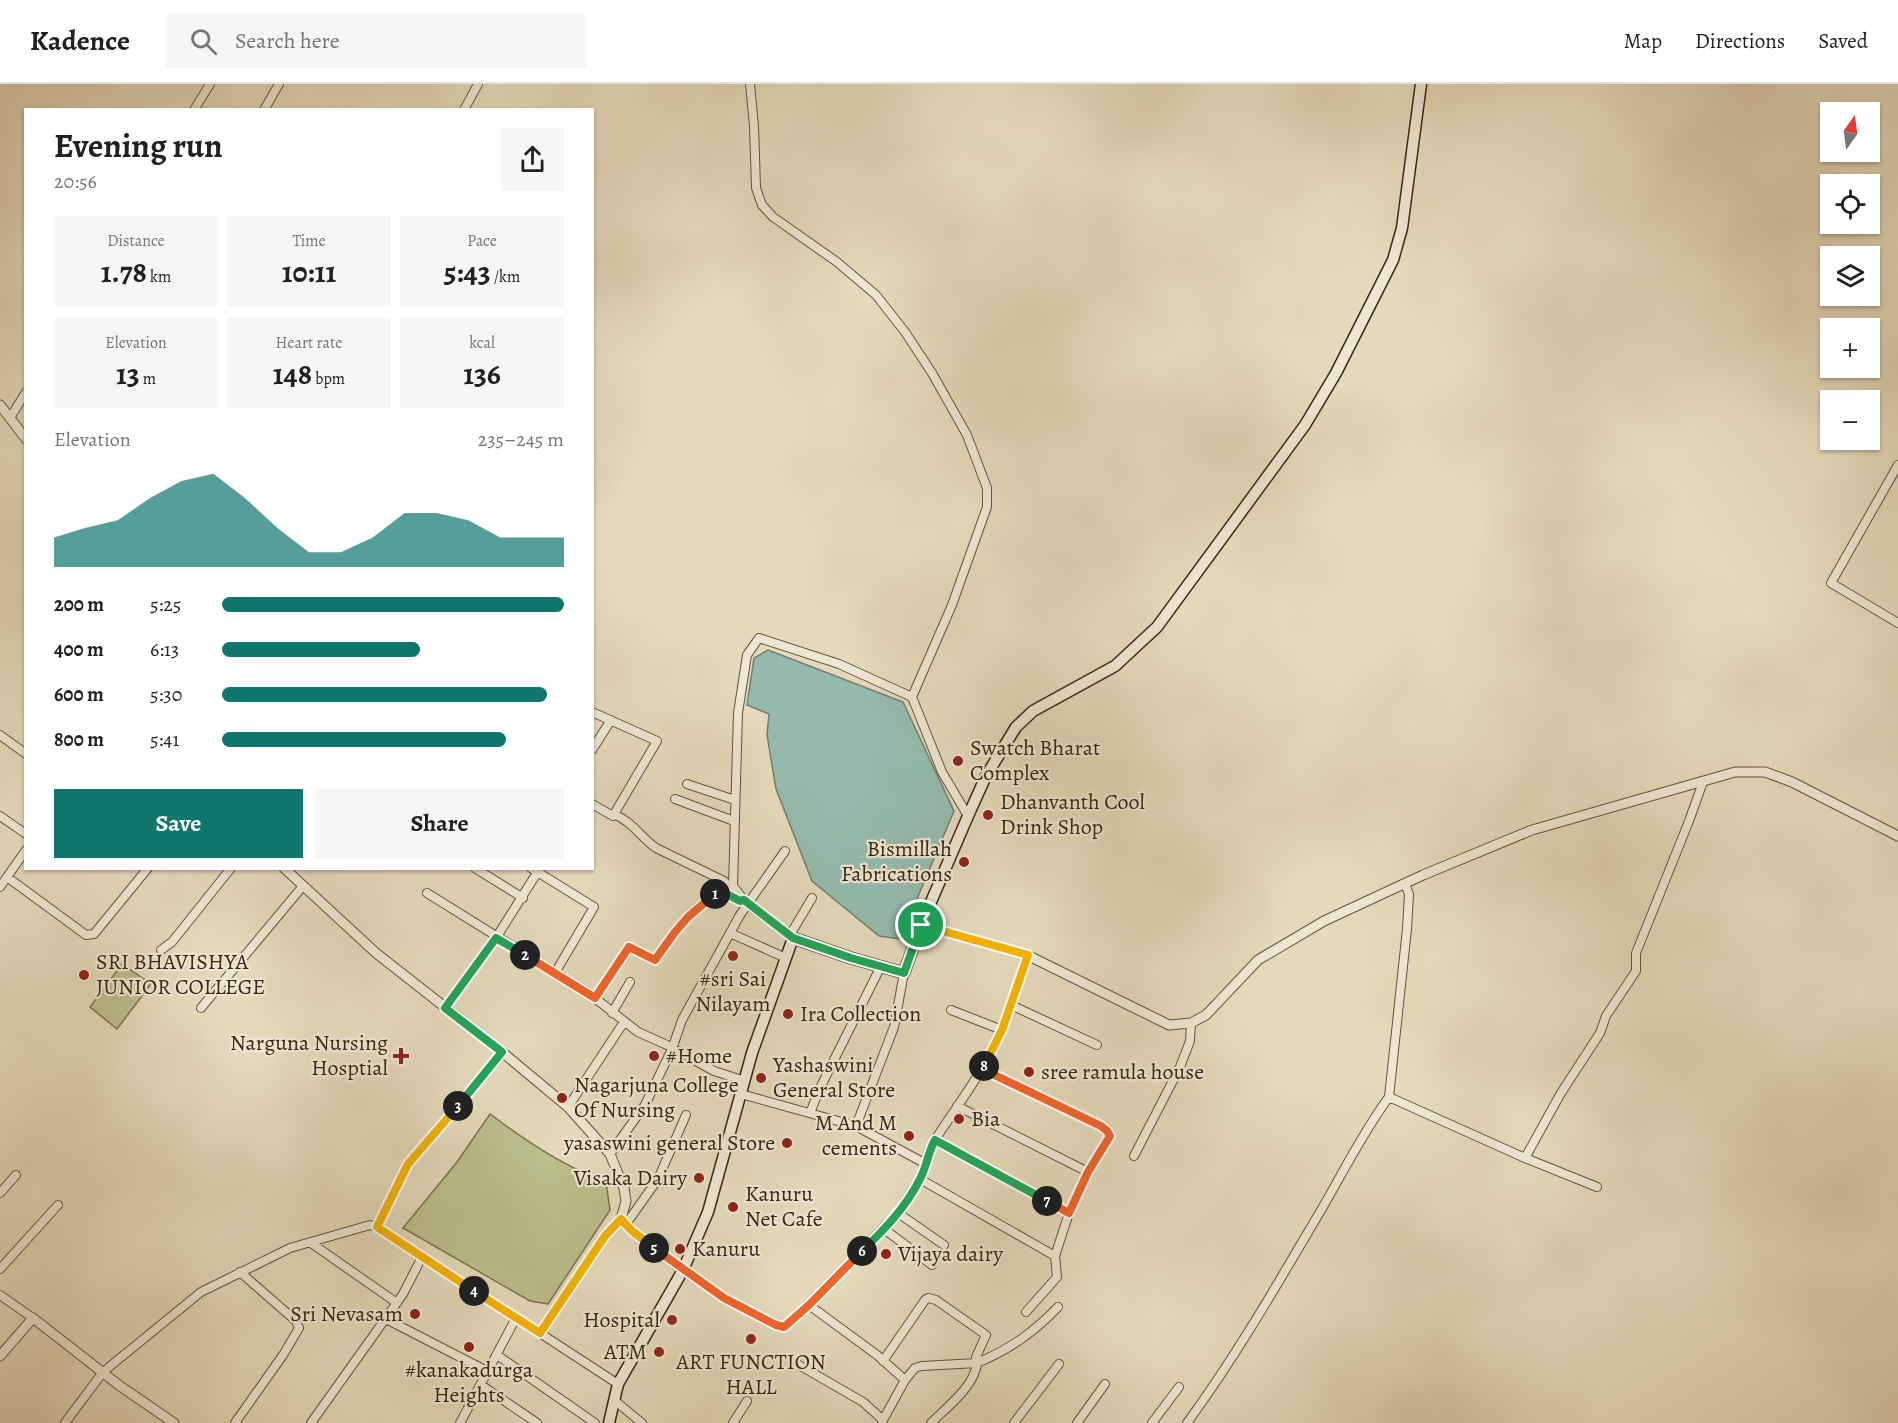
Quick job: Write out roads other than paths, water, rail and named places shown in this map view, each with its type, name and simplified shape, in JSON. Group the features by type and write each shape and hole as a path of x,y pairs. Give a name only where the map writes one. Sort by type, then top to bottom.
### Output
{"main road":[{"path":"609,1423 618,1384 683,1270 708,1212 752,1053 786,958 791,936 904,973 921,925 968,816 987,776 1016,727 1033,711 1115,666 1157,627 1305,425 1336,373 1393,260 1402,228 1421,84"}],"street":[{"path":"195,108 210,84"},
{"path":"265,108 279,84"},
{"path":"465,108 478,84"},
{"path":"750,84 756,188 762,205 773,217 837,262 876,295 905,332 932,373 967,435 987,488 987,507 964,572 912,697"},
{"path":"10,418 24,395"},
{"path":"0,405 24,436"},
{"path":"1898,465 1831,583 1898,622"},
{"path":"731,886 738,712 747,655 759,638 839,664 912,697 942,772 968,816"},
{"path":"594,713 657,741 614,814"},
{"path":"594,747 611,720"},
{"path":"0,735 24,753"},
{"path":"921,925 1028,955 1170,1025 1191,1023 1206,1015 1258,960 1324,921 1405,884 1532,830 1735,772 1765,771 1792,782 1898,836"},
{"path":"1525,1158 1561,1093 1600,1033 1606,1016 1636,971 1636,953 1702,782"},
{"path":"687,784 735,800"},
{"path":"675,799 734,821"},
{"path":"594,805 633,824 656,848 724,880 746,902 791,936 812,898"},
{"path":"0,816 24,833"},
{"path":"610,1154 645,1105 672,1049 682,1020 746,902 785,850"},
{"path":"0,887 24,853"},
{"path":"7,878 86,935 90,935 94,934 146,870"},
{"path":"161,950 172,942 229,870"},
{"path":"286,870 376,952 568,1107 610,1154 624,1188 626,1201 624,1221 631,1230 724,1298 784,1327 809,1305 898,1213 920,1179 935,1140 982,1069 1002,1030 1028,955"},
{"path":"478,870 523,898"},
{"path":"445,1008 523,898 536,870 594,907 555,973"},
{"path":"1188,1423 1223,1371 1315,1222 1373,1119 1389,1097 1407,929 1409,894 1405,884"},
{"path":"201,1008 303,886"},
{"path":"595,998 629,947 655,960 688,917 731,886"},
{"path":"721,891 746,902"},
{"path":"427,893 595,998 638,1032 714,1071 745,1081"},
{"path":"730,933 786,958"},
{"path":"810,1113 820,1088 881,966"},
{"path":"856,1126 894,1027 904,973"},
{"path":"612,1013 630,982"},
{"path":"1011,1005 1097,1045"},
{"path":"951,1010 1002,1030"},
{"path":"568,1107 624,1022"},
{"path":"1134,1156 1180,1067 1190,1041 1191,1023"},
{"path":"377,1227 408,1164 502,1052"},
{"path":"982,1069 1101,1126 1110,1136 1088,1172 1069,1213 1054,1256 1057,1277 1026,1312"},
{"path":"741,1095 856,1126 926,1164"},
{"path":"1389,1097 1525,1158 1597,1186"},
{"path":"957,1106 1088,1172"},
{"path":"540,1333 605,1236 624,1221 658,1179 686,1115"},
{"path":"935,1140 1069,1213"},
{"path":"0,1193 16,1175"},
{"path":"920,1179 1054,1256"},
{"path":"0,1269 58,1204"},
{"path":"898,1213 944,1245"},
{"path":"65,1423 103,1372 201,1292 290,1248 370,1225 377,1227 618,1384"},
{"path":"884,1229 932,1265"},
{"path":"311,1243 397,1303"},
{"path":"311,1423 397,1303 422,1257"},
{"path":"235,1423 283,1355 299,1328 296,1321 240,1272"},
{"path":"0,1295 174,1423"},
{"path":"883,1361 925,1299 928,1298 936,1300 986,1335 976,1356 976,1369 971,1380 932,1423"},
{"path":"809,1305 877,1354 904,1380"},
{"path":"799,1365 864,1402 882,1421 904,1380 915,1368 977,1363 1034,1332 1058,1307"},
{"path":"0,1356 33,1318"},
{"path":"460,1423 516,1318"},
{"path":"386,1319 488,1371"},
{"path":"497,1355 594,1422"},
{"path":"1014,1423 1059,1364"},
{"path":"1077,1423 1105,1384"},
{"path":"482,1385 537,1423"},
{"path":"1152,1423 1179,1387"},
{"path":"614,1400 642,1423"},
{"path":"733,1423 747,1401"}],"water":[{"path":"768,650 903,702 954,811 900,939 879,936 812,881 776,789 767,735 769,714 747,705 754,658"}],"place":[{"name":"Swatch Bharat Complex","path":"958,761"},
{"name":"Dhanvanth Cool Drink Shop","path":"988,815"},
{"name":"Bismillah Fabrications","path":"964,862"},
{"name":"#sri Sai Nilayam","path":"733,956"},
{"name":"SRI BHAVISHYA JUNIOR COLLEGE","path":"84,975"},
{"name":"Ira Collection","path":"788,1014"},
{"name":"Narguna Nursing Hosptial","path":"401,1056"},
{"name":"#Home","path":"654,1056"},
{"name":"sree ramula house","path":"1029,1072"},
{"name":"Yashaswini General Store","path":"761,1078"},
{"name":"Nagarjuna College Of Nursing","path":"562,1098"},
{"name":"Bia","path":"959,1119"},
{"name":"M And M cements","path":"909,1136"},
{"name":"yasaswini general Store","path":"787,1143"},
{"name":"Visaka Dairy","path":"699,1178"},
{"name":"Kanuru Net Cafe","path":"733,1207"},
{"name":"Kanuru","path":"680,1249"},
{"name":"Vijaya dairy","path":"886,1254"},
{"name":"Sri Nevasam","path":"415,1314"},
{"name":"Hospital","path":"672,1320"},
{"name":"ART FUNCTION HALL","path":"751,1339"},
{"name":"#kanakadurga Heights","path":"469,1347"},
{"name":"ATM","path":"659,1352"}]}
